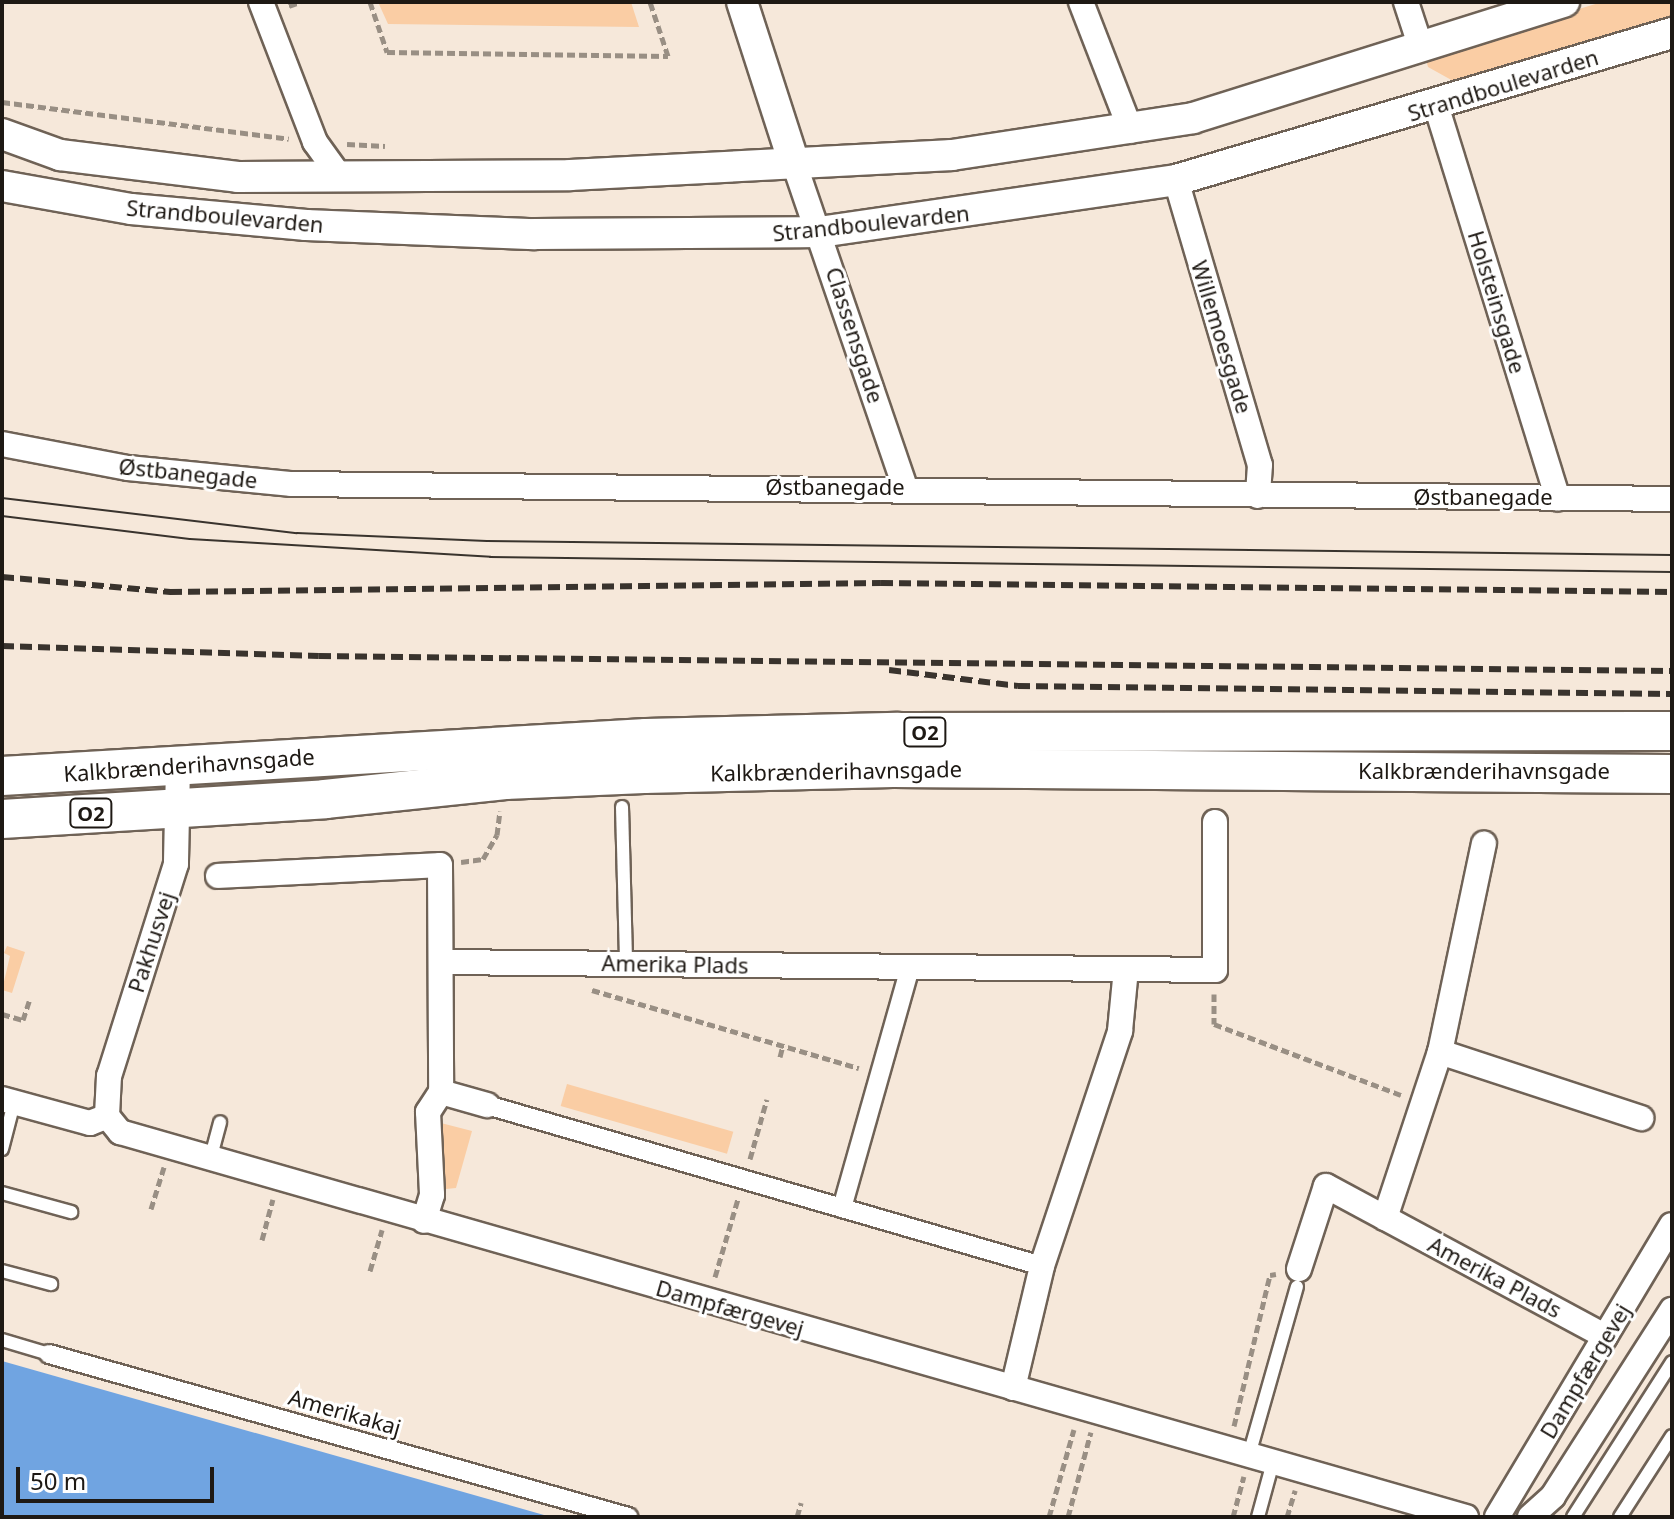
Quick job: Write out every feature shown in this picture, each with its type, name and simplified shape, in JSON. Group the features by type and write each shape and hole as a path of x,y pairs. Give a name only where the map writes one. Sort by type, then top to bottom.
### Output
{"main road":[{"name":"Kalkbrænderihavnsgade","path":"2,776 693,737 1672,731"},
{"name":"Kalkbrænderihavnsgade","path":"2,819 325,799 505,780 893,768 1672,774"}],"street":[{"path":"261,2 315,142 341,178"},
{"name":"Classensgade","path":"742,2 905,487"},
{"path":"1081,2 1131,131"},
{"path":"1406,2 1421,48"},
{"name":"Strandboulevarden","path":"2,134 60,155 190,174 307,178 570,175 952,155 1131,131 1252,103 1564,2"},
{"name":"Strandboulevarden","path":"2,186 131,209 306,225 535,234 820,232 1176,180 1672,33"},
{"name":"Holsteinsgade","path":"1436,105 1558,498"},
{"path":"307,178 315,142"},
{"name":"Willemoesgade","path":"1176,180 1260,465 1258,496"},
{"name":"Østbanegade","path":"2,444 128,468 292,484 905,487 1258,496 1672,499"},
{"name":"Pakhusvej","path":"107,1116 116,1048 176,864 180,808 178,766"},
{"name":"Amerika Plads","path":"441,962 1215,970 1215,822"},
{"path":"1385,1218 1440,1052 1484,844"},
{"path":"218,876 440,865 441,1092 428,1112 432,1195 424,1221"},
{"path":"842,1208 910,967"},
{"path":"1013,1388 1042,1266 1120,1031 1126,969"},
{"path":"1440,1052 1641,1118"},
{"path":"441,1092 1042,1266"},
{"path":"8,1101 90,1123 107,1116"},
{"name":"Dampfærgevej","path":"107,1116 120,1132 169,1148 1466,1517"},
{"name":"Amerika Plads","path":"1298,1278 1326,1186 1605,1336"},
{"name":"Dampfærgevej","path":"1497,1517 1672,1225"},
{"name":"Dampfærgevej","path":"1530,1517 1553,1496 1672,1310"},
{"name":"Amerikakaj","path":"49,1354 628,1517"}],"lane":[{"path":"622,807 626,964"},
{"path":"2,1149 8,1101"},
{"path":"210,1160 220,1122"},
{"path":"2,1193 71,1212"},
{"path":"2,1271 51,1284"},
{"path":"1249,1455 1298,1278"},
{"path":"2,1340 49,1354"},
{"path":"1573,1517 1672,1362"},
{"path":"1620,1517 1672,1436"},
{"path":"1258,1517 1273,1462"}],"path":[{"path":"370,2 387,52 668,56 650,2"},
{"path":"440,865 483,859 497,835 505,780"},
{"path":"589,989 880,1074"},
{"path":"2,1014 23,1020 29,1001"},
{"path":"1214,1024 1425,1104"},
{"path":"780,1057 783,1045"},
{"path":"151,1209 169,1148"},
{"path":"262,1240 278,1179"},
{"path":"370,1271 387,1211"},
{"path":"1239,1402 1270,1275 1298,1278"},
{"path":"1049,1517 1088,1410"},
{"path":"1068,1517 1088,1410"},
{"path":"1233,1517 1249,1455"},
{"path":"798,1517 801,1503"}],"shaded area":[{"path":"378,2 631,2 639,27 388,24"},
{"path":"1602,2 1672,2 1672,23 1464,87 1428,67 1425,56"},
{"path":"7,946 25,952 12,993 2,990 10,956 4,953"},
{"path":"567,1084 733,1132 727,1154 561,1106"},
{"path":"441,1123 472,1131 456,1188 446,1189"}],"water":[{"path":"2,1361 551,1517 2,1517"}],"tram line":[{"path":"2,498 297,533 487,541 1672,555"},
{"path":"2,516 190,539 490,557 1672,572"}],"railway":[{"path":"2,577 170,592 881,583 1672,592"},
{"path":"2,646 319,656 1672,671"},
{"path":"889,670 1018,686 1672,694"}]}
